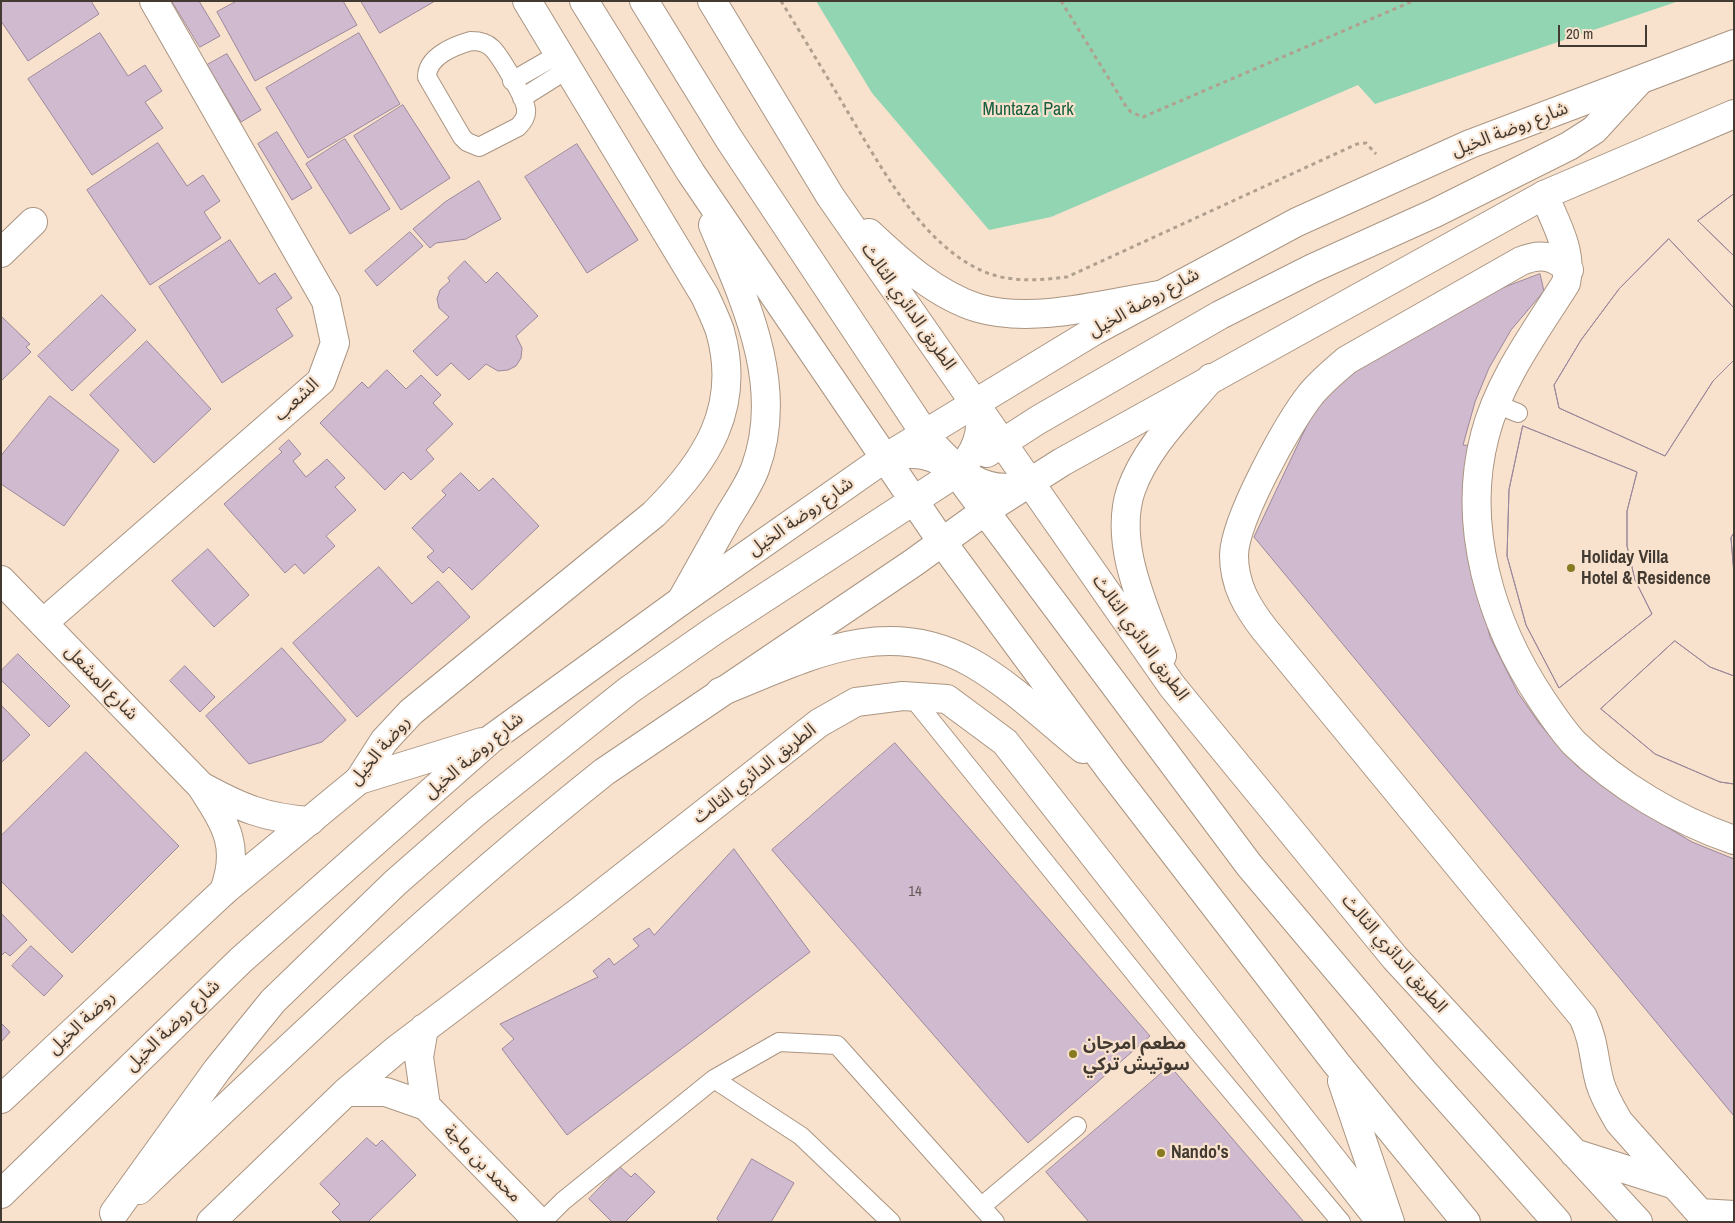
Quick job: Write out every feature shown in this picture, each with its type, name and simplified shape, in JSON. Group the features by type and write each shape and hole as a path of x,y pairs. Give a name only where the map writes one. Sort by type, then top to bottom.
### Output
{"main road":[{"name":"الشعب","path":"43,623 321,381 335,343 326,301 154,1"},
{"path":"527,1 564,62"},
{"path":"584,1 691,173 942,542 1111,772 1336,1064 1466,1222"},
{"path":"644,1 729,138 925,433 958,472 985,511 1249,865 1423,1071 1558,1222"},
{"name":"الطريق الدائري الثالث","path":"712,1 830,196 1172,686 1265,802 1395,958 1638,1222"},
{"name":"شارع روضة الخيل","path":"1,1194 240,960 491,739 681,601 885,458 1094,330 1297,222 1470,144 1638,82 1734,44"},
{"name":"روضة الخيل","path":"1,1099 224,891 359,780 384,741 411,712 654,514 680,489 712,443 725,394 726,361 719,330 705,296 564,62"},
{"path":"110,1218 245,1034 310,964 395,884 476,812 629,690 715,630 1038,420 1220,315 1313,268 1435,213 1569,146 1594,130 1638,82"},
{"path":"110,1218 311,1026 444,906 604,772 985,511 1062,462 1544,195 1734,114"},
{"path":"681,601 754,471 763,442 766,410 764,372 756,339 741,293 691,173"},
{"path":"1544,195 1566,249 1569,270 1566,283 1501,390 1507,408 1485,435 1477,483 1477,531 1486,578 1493,600 1520,664 1554,717 1573,742 1606,770 1642,796 1679,817 1734,840"},
{"path":"830,196 902,263 935,287 978,308 999,312 1028,313 1159,295"},
{"path":"1,253 33,222"},
{"path":"1569,270 1554,258 1532,256 1521,260 1347,360 1328,376 1297,413 1238,526 1234,554 1237,582 1248,608 1259,623 1583,1017 1593,1041 1600,1084 1608,1104 1619,1122 1704,1218 1734,1215"},
{"path":"1172,686 1132,568 1127,535 1128,502 1133,484 1148,457 1211,378"},
{"path":"942,542 935,521 936,503 945,487 972,452 978,439 980,420 974,402"},
{"path":"885,458 905,454 927,455 940,460 958,472 988,487 1005,489 1029,483"},
{"name":"شارع المشعل","path":"1,580 201,786 220,817 232,853 231,872 224,891"},
{"path":"720,692 813,656 846,646 878,640 917,642 946,650 974,664 1111,772"},
{"name":"الطريق الدائري الثالث","path":"424,1028 580,911 819,723 856,702 912,697 947,699 1005,742 1381,1222"},
{"path":"359,780 491,739"},
{"name":"شارع المشعل","path":"201,786 259,814 284,819 310,821"},
{"path":"211,1222 346,1092 424,1028"},
{"path":"424,1028 419,1057 426,1106"},
{"path":"1336,1064 1390,1222"},
{"name":"محمد بن ماجة","path":"346,1092 386,1092 426,1106 540,1222"},
{"path":"1573,1153 1675,1185"}],"lane":[{"path":"478,41 493,48 512,81 522,98 526,111 522,123 485,145 473,146 462,137 429,83 427,71 433,60 438,56 463,43 478,41"},
{"path":"512,81 564,62"},
{"path":"522,98 564,62"},
{"path":"912,697 1179,1029 1341,1222"},
{"path":"540,1222 563,1201 714,1080 779,1042 837,1045 995,1222"},
{"path":"714,1080 801,1136 891,1222"},
{"path":"982,1206 1077,1126"}],"path":[{"path":"782,1 881,166 920,221 950,252 985,272 1026,281 1067,277 1357,144 1366,143 1374,150"},
{"path":"1061,1 1127,108 1131,112 1143,117 1413,1"}],"green space":[{"name":"Muntaza Park","path":"816,1 1679,1 1375,104 1358,85 1051,217 989,230 872,93"}],"building":[{"path":"1,1 91,1 99,14 28,61 1,21"},
{"path":"172,1 199,1 220,36 200,47"},
{"path":"237,1 343,1 357,25 255,81 217,12"},
{"path":"361,1 435,1 380,33"},
{"path":"100,33 128,76 145,65 162,91 145,102 163,128 92,175 28,79"},
{"path":"359,33 400,104 308,158 266,88"},
{"path":"227,54 261,110 241,122 207,65"},
{"path":"403,105 450,178 401,210 354,136"},
{"path":"277,132 312,188 292,200 258,144"},
{"path":"345,139 390,209 350,234 306,164"},
{"path":"158,143 187,186 203,175 220,201 204,212 221,238 150,285 87,190"},
{"path":"577,144 638,240 587,273 525,177"},
{"path":"479,181 501,219 466,239 436,243 430,248 413,229 445,202"},
{"path":"1734,194 1734,256 1698,221"},
{"path":"1734,194 1734,256 1698,221"},
{"path":"410,232 423,246 377,286 365,271"},
{"path":"1669,239 1734,308 1734,360 1713,381 1665,456 1559,408 1554,385 1581,340 1619,289"},
{"path":"1669,239 1734,308 1734,360 1713,381 1665,456 1559,408 1554,385 1581,340 1619,289"},
{"path":"230,240 259,284 275,273 292,298 276,309 293,336 222,383 159,287"},
{"path":"465,261 486,283 497,272 538,316 516,336 522,348 521,358 516,366 508,370 498,371 486,364 469,380 451,363 437,376 413,351 449,317 439,308 437,299 440,290 450,281 448,278"},
{"path":"1540,274 1544,291 1511,330 1489,368 1475,402 1463,445 1475,446 1479,592 1490,637 1518,693 1539,723 1577,766 1632,806 1692,842 1734,859 1734,1116 1254,537 1327,383 1497,290"},
{"path":"102,295 136,330 72,391 38,356"},
{"path":"1,316 30,344 26,347 31,352 1,381"},
{"path":"147,341 211,409 154,463 90,395"},
{"path":"387,370 406,389 421,375 441,395 433,403 453,424 426,450 434,459 411,480 403,472 385,490 320,423 362,382 368,388"},
{"path":"50,396 119,450 64,526 1,484 1,456"},
{"name":"Holiday Villa Hotel & Residence","path":"1523,426 1637,472 1627,511 1627,546 1635,580 1652,614 1559,688 1526,625 1507,556 1509,490"},
{"name":"Holiday Villa Hotel & Residence","path":"1523,426 1637,472 1627,511 1627,546 1635,580 1652,614 1559,688 1526,625 1507,556 1509,490"},
{"path":"289,440 301,454 293,461 306,477 327,459 345,478 335,487 356,510 326,536 335,546 304,574 295,564 285,573 224,504 282,452 279,449"},
{"path":"461,473 479,491 493,478 539,526 472,590 449,567 443,573 427,557 434,551 412,528 446,495 442,491"},
{"name":"Holiday Villa Hotel & Residence","path":"1734,533 1734,574 1731,538"},
{"name":"Holiday Villa Hotel & Residence","path":"1734,533 1734,574 1731,538"},
{"path":"208,549 249,595 214,627 172,581"},
{"path":"379,567 412,604 438,581 470,617 357,717 293,643"},
{"name":"Holiday Villa Hotel & Residence","path":"1675,641 1710,667 1734,676 1734,784 1720,782 1655,754 1601,709"},
{"name":"Holiday Villa Hotel & Residence","path":"1675,641 1710,667 1734,676 1734,784 1720,782 1655,754 1601,709"},
{"path":"282,648 346,720 322,742 249,764 206,716"},
{"path":"18,654 70,706 49,727 1,680 1,671"},
{"path":"185,666 215,697 200,712 170,681"},
{"path":"1,705 30,735 1,763"},
{"path":"895,743 1150,1036 1028,1143 772,850"},
{"path":"86,752 179,846 72,953 1,881 1,836"},
{"path":"734,849 810,952 567,1135 502,1049 514,1039 500,1024 598,977 593,971 609,958 614,965 639,946 633,939 649,928 654,935"},
{"path":"1,913 27,940 10,956 5,952 1,956"},
{"path":"31,946 63,976 44,996 12,966"},
{"path":"1,1023 10,1032 1,1042"},
{"path":"1170,1066 1304,1222 1089,1222 1046,1172"},
{"path":"367,1138 376,1146 382,1140 416,1175 368,1222 342,1222 332,1212 340,1204 320,1184"},
{"path":"752,1159 794,1183 771,1222 720,1222 717,1219"},
{"path":"620,1167 631,1177 635,1173 655,1192 625,1222 612,1222 589,1199"}],"place":[{"name":"Holiday Villa Hotel & Residence","path":"1571,568"},
{"name":"مطعم امرجان سوتيش تركي","path":"1073,1054"},
{"name":"Nando's","path":"1161,1153"}]}
